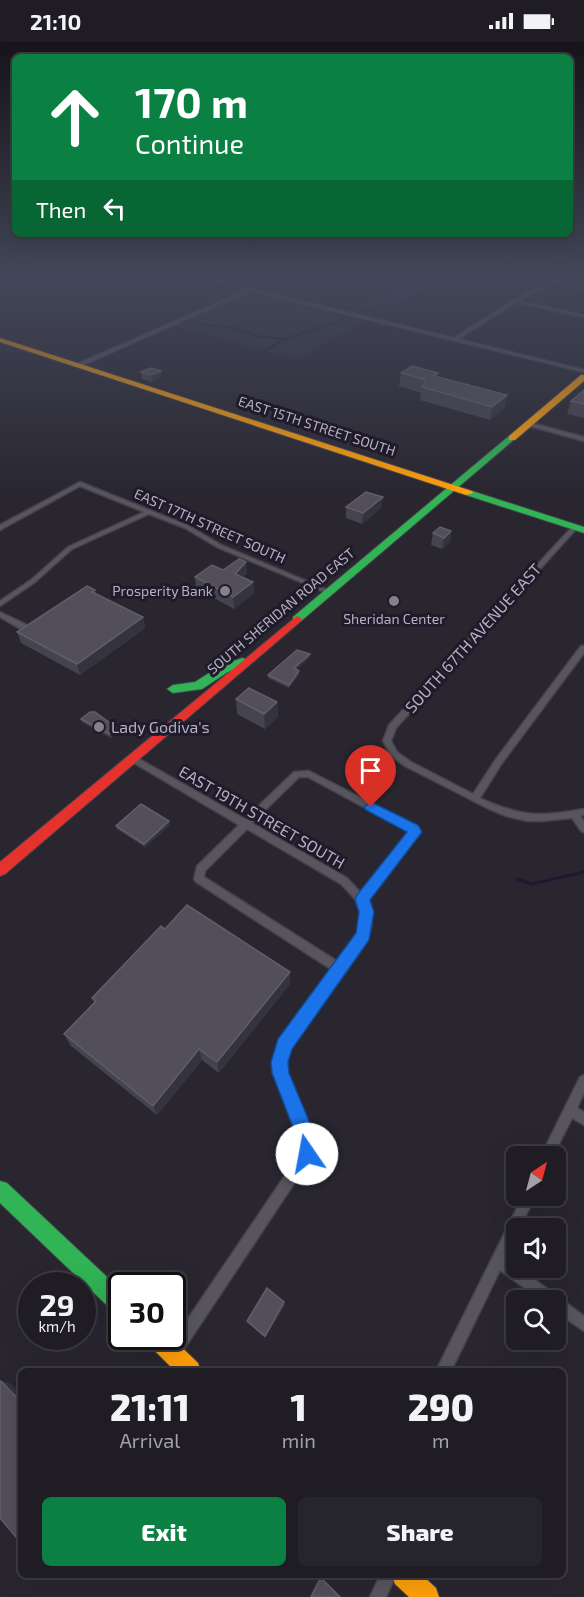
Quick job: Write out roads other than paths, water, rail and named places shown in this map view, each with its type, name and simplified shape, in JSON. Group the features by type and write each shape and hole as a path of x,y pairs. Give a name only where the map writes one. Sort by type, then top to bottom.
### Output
{"main road":[{"name":"EAST 15TH STREET SOUTH","path":"32,350 580,528"},
{"name":"SOUTH SHERIDAN ROAD EAST","path":"0,870 584,376"},
{"path":"173,689 200,684 214,672 229,665 247,661"},
{"path":"0,1190 108,1293"},
{"path":"168,1350 187,1368"},
{"path":"407,1578 427,1597"}],"street":[{"path":"79,365 114,350"},
{"path":"494,350 584,371"},
{"path":"528,424 584,440"},
{"name":"EAST 17TH STREET SOUTH","path":"0,528 80,484 187,527 219,546 329,592"},
{"path":"0,604 25,588 76,544 149,512"},
{"name":"SOUTH 67TH AVENUE EAST","path":"475,798 408,764 394,754 387,741 392,727 580,528"},
{"path":"0,614 22,626"},
{"path":"584,648 499,761 475,798 519,816 555,818 579,813 584,828"},
{"name":"EAST 19TH STREET SOUTH","path":"132,758 344,881 362,899 367,912 364,935 340,969"},
{"path":"172,1354 307,1154 308,1140 284,1086 280,1062 284,1045 292,1031 340,969 199,879 200,869 297,774 309,774 413,829 414,836 362,899"},
{"path":"553,1146 584,1081"},
{"path":"570,1110 584,1119"},
{"path":"444,1368 524,1206"},
{"path":"497,1260 539,1290"},
{"path":"566,1310 584,1324"},
{"path":"378,1597 387,1578"}],"waterway":[{"path":"517,879 532,884 584,872"}],"place":[{"name":"Prosperity Bank","path":"225,591"},
{"name":"Sheridan Center","path":"394,601"},
{"name":"Lady Godiva's","path":"99,727"}]}
